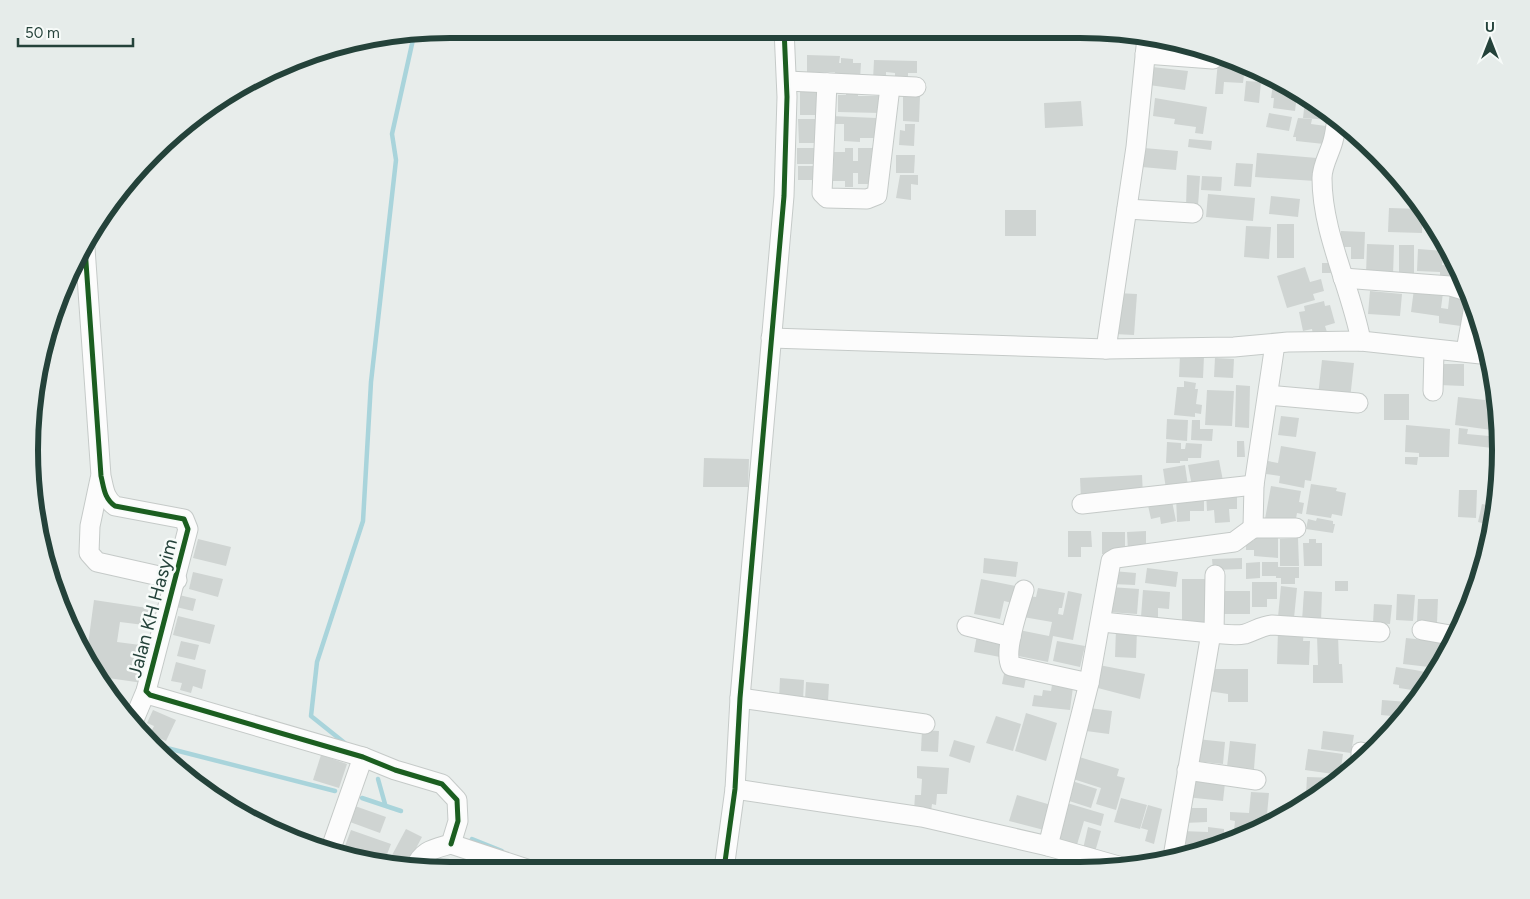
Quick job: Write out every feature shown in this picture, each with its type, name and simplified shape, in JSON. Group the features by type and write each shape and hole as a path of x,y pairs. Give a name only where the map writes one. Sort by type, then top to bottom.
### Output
{"street":[{"path":"725,862 735,789 740,698 784,196 787,80 785,38"},
{"path":"1106,349 1136,147 1146,46 1213,59"},
{"path":"787,80 916,87"},
{"path":"827,83 822,193 827,198 867,199 877,195 890,87"},
{"path":"1335,127 1322,176 1325,210 1343,278 1355,311 1361,342"},
{"path":"1127,209 1193,213"},
{"name":"Jalan KH Hasyim","path":"86,257 101,476 105,495 108,501 115,506 184,519 188,529 176,580 158,638 146,690 150,695 363,757 395,770 442,784 457,800 458,821 451,844"},
{"path":"1343,278 1450,286 1460,289"},
{"path":"1466,351 1472,319"},
{"path":"771,338 1106,349 1234,347 1361,342 1481,353"},
{"path":"1253,528 1254,485 1275,344"},
{"path":"1433,391 1434,350"},
{"path":"1268,395 1358,403"},
{"path":"101,476 90,526 89,553 97,562 176,580"},
{"path":"1082,504 1254,485"},
{"path":"1048,846 1089,683 1102,622 1111,561 1116,558 1234,542 1253,528 1296,528"},
{"path":"1174,851 1212,634 1215,575"},
{"path":"1024,590 1011,637 1008,659 1010,666 1089,683"},
{"path":"1102,622 1238,635 1247,633 1256,627 1272,625 1380,632"},
{"path":"967,626 1011,637"},
{"path":"1422,630 1449,635"},
{"path":"136,716 146,690"},
{"path":"740,698 925,724"},
{"path":"332,844 363,757"},
{"path":"1187,770 1256,780"},
{"path":"735,789 922,817 1048,846 1102,861"},
{"path":"418,860 425,851 451,844 506,862"}],"building":[{"path":"807,55 840,56 839,63 841,63 841,58 853,59 853,63 861,63 860,79 834,78 835,72 807,72"},
{"path":"874,60 917,61 917,73 908,73 908,82 895,82 895,73 886,72 886,80 873,80"},
{"path":"1218,61 1244,72 1243,83 1224,82 1223,94 1215,94"},
{"path":"1152,67 1188,71 1185,90 1149,85"},
{"path":"1246,81 1261,82 1259,103 1244,101"},
{"path":"1273,86 1296,99 1295,111 1273,108 1274,98 1271,98"},
{"path":"846,90 858,90 858,96 882,96 881,113 838,112 838,95 846,95"},
{"path":"800,91 822,91 822,115 800,115"},
{"path":"903,96 920,96 919,122 903,121"},
{"path":"1155,98 1207,107 1203,134 1195,133 1196,127 1174,124 1175,119 1153,116"},
{"path":"1081,101 1083,126 1045,128 1044,103"},
{"path":"1305,104 1327,120 1303,118"},
{"path":"1269,113 1292,117 1289,131 1266,127"},
{"path":"831,116 876,118 876,125 880,125 880,138 860,138 860,142 844,141 844,124 831,124"},
{"path":"1298,118 1312,119 1311,124 1326,126 1324,144 1296,141 1296,137 1293,137"},
{"path":"798,119 816,119 816,122 821,122 816,143 799,143"},
{"path":"905,124 915,124 914,146 899,145 900,130 905,131"},
{"path":"1189,139 1212,141 1211,150 1188,147"},
{"path":"797,148 822,148 821,164 797,164"},
{"path":"845,148 853,148 853,161 858,161 858,148 872,148 871,184 858,184 858,173 853,173 853,187 845,187 845,181 833,181 834,152 845,152"},
{"path":"1144,148 1178,151 1176,170 1142,167"},
{"path":"1257,153 1317,158 1315,181 1255,177"},
{"path":"896,155 915,155 914,173 896,173"},
{"path":"1236,163 1253,164 1251,187 1234,186"},
{"path":"798,166 821,166 821,180 798,180"},
{"path":"900,175 918,175 918,185 911,184 911,200 896,198"},
{"path":"1187,175 1200,176 1198,206 1186,206"},
{"path":"1202,176 1222,177 1221,191 1201,190"},
{"path":"1208,194 1255,198 1253,221 1206,217"},
{"path":"1271,196 1300,199 1298,217 1269,214"},
{"path":"1389,208 1414,209 1423,220 1422,233 1388,232"},
{"path":"1005,210 1036,210 1036,236 1005,236"},
{"path":"1277,224 1294,224 1294,258 1277,258"},
{"path":"1246,226 1271,227 1269,259 1244,257"},
{"path":"1341,231 1365,232 1364,259 1351,259 1351,247 1341,247"},
{"path":"1367,244 1394,245 1393,276 1366,275"},
{"path":"1399,245 1414,245 1414,278 1399,278"},
{"path":"1418,249 1441,251 1443,255 1442,265 1449,265 1456,283 1440,282 1440,272 1417,271"},
{"path":"1322,263 1338,263 1338,273 1322,273"},
{"path":"1305,267 1310,282 1321,279 1324,291 1313,294 1315,300 1287,308 1277,276"},
{"path":"1414,289 1443,293 1441,308 1448,309 1450,291 1461,292 1464,300 1461,326 1439,323 1439,316 1411,312"},
{"path":"1370,291 1402,294 1400,316 1368,314"},
{"path":"1116,293 1137,294 1134,335 1114,334"},
{"path":"1324,301 1325,306 1330,305 1335,323 1325,326 1327,332 1313,335 1312,329 1303,331 1299,312 1305,311 1304,306"},
{"path":"1475,331 1478,343 1473,343"},
{"path":"1180,355 1204,356 1203,378 1179,377"},
{"path":"1215,358 1234,359 1233,378 1214,377"},
{"path":"1322,360 1354,363 1350,399 1318,396"},
{"path":"1439,364 1464,364 1464,386 1439,385"},
{"path":"1184,381 1196,383 1195,389 1198,389 1196,404 1202,405 1201,414 1195,413 1195,417 1174,415 1177,387 1184,387"},
{"path":"1236,385 1250,386 1249,428 1235,427"},
{"path":"1207,390 1234,391 1232,426 1205,425"},
{"path":"1384,394 1409,394 1409,420 1384,420"},
{"path":"1458,397 1485,400 1486,397 1489,397 1492,430 1455,425"},
{"path":"1281,416 1299,418 1296,437 1278,435"},
{"path":"1167,419 1188,420 1187,441 1166,439"},
{"path":"1192,420 1200,420 1200,429 1213,429 1212,441 1191,440"},
{"path":"1406,425 1450,429 1449,457 1419,457 1419,453 1405,452"},
{"path":"1459,428 1468,429 1467,434 1492,436 1492,448 1458,444"},
{"path":"1237,441 1244,441 1245,457 1237,457"},
{"path":"1167,442 1181,443 1181,449 1185,449 1186,443 1202,444 1201,458 1188,458 1188,461 1180,461 1180,463 1166,463"},
{"path":"1281,446 1316,452 1311,481 1305,480 1304,488 1279,483 1280,476 1266,474 1268,461 1278,463"},
{"path":"1405,457 1418,457 1417,465 1405,464"},
{"path":"704,458 749,459 748,487 703,487"},
{"path":"1219,460 1223,481 1192,486 1188,465"},
{"path":"1185,465 1188,486 1166,489 1163,469"},
{"path":"1142,475 1143,496 1081,499 1080,478"},
{"path":"1311,484 1337,488 1336,491 1346,493 1342,516 1332,514 1331,518 1306,514"},
{"path":"1271,486 1301,491 1299,502 1304,503 1302,514 1297,513 1295,524 1265,519"},
{"path":"1459,490 1477,490 1476,518 1458,517"},
{"path":"1237,491 1237,509 1229,509 1230,522 1215,523 1214,510 1207,511 1206,492"},
{"path":"1204,494 1204,511 1190,511 1190,521 1177,522 1176,495"},
{"path":"1171,496 1176,521 1161,524 1160,517 1151,519 1147,501"},
{"path":"1482,504 1489,505 1486,524 1478,522"},
{"path":"1317,518 1333,521 1333,524 1335,524 1333,533 1306,529 1308,519 1316,521"},
{"path":"1068,531 1091,531 1092,547 1081,547 1081,557 1068,557"},
{"path":"1146,531 1146,550 1128,551 1127,532"},
{"path":"1102,532 1125,532 1125,553 1102,554"},
{"path":"1278,535 1278,558 1254,556 1254,550 1246,550 1246,541 1254,541 1253,537"},
{"path":"1298,538 1299,566 1280,566 1280,539"},
{"path":"198,539 231,547 226,566 193,558"},
{"path":"1309,539 1316,539 1316,543 1322,543 1322,566 1304,566 1303,543 1309,543"},
{"path":"984,558 1018,562 1016,577 983,573"},
{"path":"1242,558 1242,569 1213,570 1212,559"},
{"path":"1260,562 1260,578 1246,579 1246,563"},
{"path":"1262,562 1278,562 1278,567 1299,567 1299,578 1295,578 1295,584 1281,584 1281,578 1262,576"},
{"path":"1147,568 1178,572 1176,587 1145,583"},
{"path":"1113,571 1136,573 1135,585 1112,584"},
{"path":"193,572 223,579 218,597 189,589"},
{"path":"981,579 1020,587 1016,604 1004,601 1000,619 974,614"},
{"path":"1182,579 1205,579 1205,627 1182,627"},
{"path":"1335,581 1348,581 1348,591 1335,591"},
{"path":"1252,582 1277,582 1277,599 1267,599 1267,607 1252,607"},
{"path":"1281,586 1297,588 1294,618 1278,617"},
{"path":"1110,587 1139,589 1137,614 1108,612"},
{"path":"1038,588 1065,593 1062,608 1059,608 1058,614 1063,615 1068,591 1082,594 1073,640 1053,636 1048,662 1014,655 1019,630 1049,636 1052,622 1023,617 1028,596 1036,597"},
{"path":"1143,590 1170,592 1169,609 1158,608 1158,618 1141,617"},
{"path":"1220,591 1250,591 1250,614 1220,614"},
{"path":"1304,591 1322,592 1321,622 1302,621"},
{"path":"1397,594 1415,595 1413,621 1396,620"},
{"path":"179,595 196,599 193,611 176,607"},
{"path":"1418,599 1438,599 1437,623 1417,622"},
{"path":"94,600 154,609 152,626 120,622 117,642 148,646 143,683 107,678 88,646"},
{"path":"1374,604 1392,605 1390,624 1373,623"},
{"path":"1455,612 1458,613 1453,626"},
{"path":"178,616 215,625 210,644 173,635"},
{"path":"1116,629 1137,630 1136,658 1115,657"},
{"path":"1278,630 1304,631 1303,641 1310,641 1309,665 1277,664"},
{"path":"977,635 1003,640 1000,657 974,652"},
{"path":"1338,635 1339,664 1342,664 1343,683 1313,683 1313,665 1318,665 1317,636"},
{"path":"1406,638 1443,642 1430,667 1403,664"},
{"path":"181,641 199,645 195,660 177,656"},
{"path":"1057,641 1085,646 1080,667 1053,661"},
{"path":"176,662 206,670 202,689 193,686 191,693 180,690 182,683 171,681"},
{"path":"1099,665 1145,674 1140,699 1094,687"},
{"path":"1396,667 1427,672 1411,694 1412,690 1399,688 1399,685 1393,684"},
{"path":"1005,669 1027,673 1024,688 1002,684"},
{"path":"1208,669 1248,669 1248,702 1228,702 1228,694 1208,691"},
{"path":"780,678 804,680 803,701 779,699"},
{"path":"806,682 829,684 828,701 805,700"},
{"path":"1052,685 1073,687 1070,710 1032,706 1034,695 1042,696 1043,690 1051,691"},
{"path":"1382,700 1406,702 1394,716 1381,715"},
{"path":"1089,708 1112,711 1109,734 1086,731"},
{"path":"153,710 176,720 166,741 153,735 151,733 154,726 147,723"},
{"path":"1026,713 1057,723 1046,761 1015,751"},
{"path":"996,716 1021,724 1013,751 986,743"},
{"path":"922,730 939,731 938,752 921,751"},
{"path":"1323,731 1354,735 1351,753 1321,749"},
{"path":"1197,739 1225,742 1223,764 1195,761"},
{"path":"954,740 975,746 970,763 949,756"},
{"path":"1230,741 1256,744 1254,769 1227,767"},
{"path":"1308,749 1343,754 1341,768 1333,774 1305,770"},
{"path":"321,755 347,764 339,788 313,780"},
{"path":"1076,756 1119,769 1117,776 1125,778 1116,810 1096,804 1101,788 1070,778"},
{"path":"917,766 949,768 947,794 937,794 936,805 932,804 931,812 914,811 915,795 921,795 922,779 917,778"},
{"path":"1307,777 1329,778 1309,792 1306,794"},
{"path":"1189,779 1225,783 1223,801 1186,797"},
{"path":"1072,781 1097,789 1091,808 1066,800"},
{"path":"1251,792 1269,793 1267,817 1234,831 1235,821 1230,820 1230,812 1249,813"},
{"path":"1017,795 1051,805 1044,830 1009,821"},
{"path":"1121,798 1147,805 1140,829 1114,822"},
{"path":"1067,803 1104,814 1101,826 1084,821 1076,848 1055,842"},
{"path":"1148,805 1162,809 1154,844 1145,841 1148,830 1141,828"},
{"path":"355,806 386,817 380,833 350,822"},
{"path":"1184,808 1207,808 1207,822 1184,823"},
{"path":"1088,827 1101,831 1095,852 1083,849"},
{"path":"1208,827 1224,829 1224,833 1227,833 1213,840 1181,848 1182,831 1208,832"},
{"path":"406,829 422,837 410,860 391,857"},
{"path":"351,830 391,844 386,857 369,851 368,854 339,846 340,844 345,846"}],"waterway":[{"path":"346,744 311,716 317,662 363,521 371,382 396,160 392,134 413,39"},
{"path":"165,748 335,791"},
{"path":"378,779 385,804"},
{"path":"362,798 401,811"},
{"path":"472,839 502,851"}],"cycle path":[{"path":"725,862 735,789 740,698 784,196 787,97 784,38"},
{"path":"86,257 101,476 105,492 115,506 184,519 188,529 146,691 150,695 363,757 395,770 442,784 457,800 458,821 451,844"}]}
